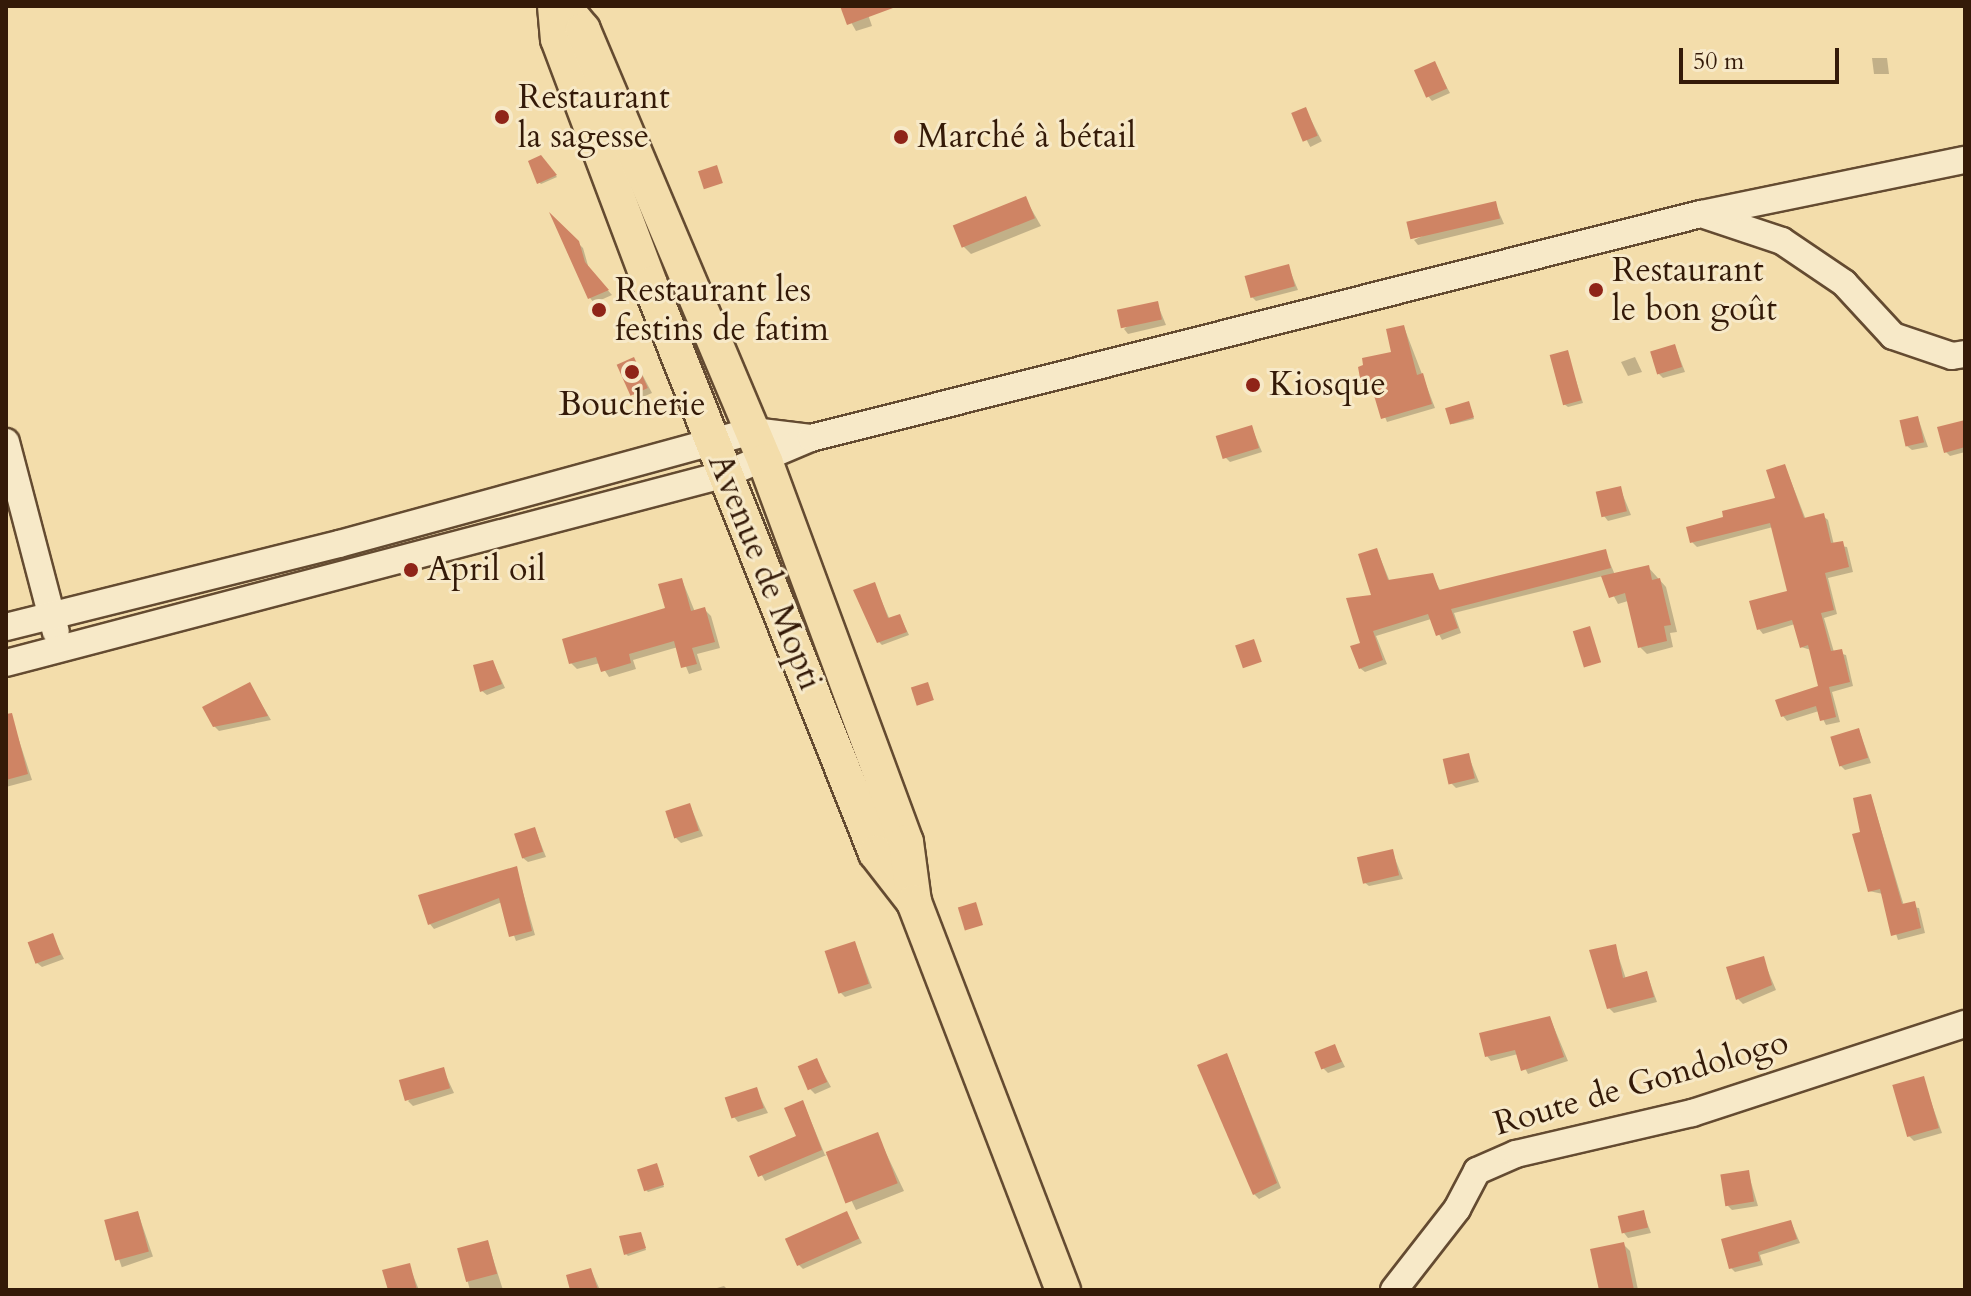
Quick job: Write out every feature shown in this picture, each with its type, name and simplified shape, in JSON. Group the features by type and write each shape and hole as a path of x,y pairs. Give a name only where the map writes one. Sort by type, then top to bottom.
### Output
{"main road":[{"name":"Avenue de Mopti","path":"555,6 558,39 876,853 914,902"},
{"name":"Avenue de Mopti","path":"563,6 583,30 759,446 906,842 914,902 1063,1290"}],"street":[{"path":"6,663 759,446 811,438 1701,214 1965,160"},
{"path":"1701,214 1782,241 1844,283 1893,336 1952,356 1965,354"},
{"path":"6,442 61,649"},
{"path":"6,627 720,459"},
{"name":"Route de Gondologo","path":"1394,1290 1457,1209 1477,1171 1516,1154 1692,1113 1965,1024"}],"building":[{"path":"840,6 893,6 893,8 847,25"},
{"path":"1435,61 1447,88 1426,98 1414,70"},
{"path":"1306,107 1318,136 1303,142 1291,113"},
{"path":"541,155 557,175 537,184 528,161"},
{"path":"717,165 723,183 704,189 698,171"},
{"path":"1026,196 1035,218 962,248 953,226"},
{"path":"1496,201 1500,219 1410,239 1406,222"},
{"path":"549,212 579,241 585,262 609,290 588,299"},
{"path":"1289,264 1295,286 1251,298 1245,276"},
{"path":"1158,301 1162,320 1121,328 1117,310"},
{"path":"1404,325 1417,375 1423,373 1432,404 1381,419 1370,382 1361,384 1358,367 1363,365 1362,358 1391,352 1386,329"},
{"path":"1675,344 1682,367 1657,375 1650,352"},
{"path":"1568,350 1581,400 1563,405 1550,355"},
{"path":"634,357 648,388 630,396 617,365"},
{"path":"1469,401 1474,417 1450,425 1445,408"},
{"path":"1918,416 1924,442 1906,447 1899,420"},
{"path":"1965,420 1965,447 1944,453 1937,427"},
{"path":"1252,425 1259,448 1223,459 1216,436"},
{"path":"1785,464 1804,518 1824,513 1831,543 1843,541 1849,567 1825,573 1834,610 1821,613 1831,651 1842,649 1850,682 1829,687 1836,717 1820,721 1816,706 1781,717 1775,700 1818,686 1808,645 1800,648 1792,620 1757,630 1749,601 1787,591 1770,523 1690,543 1686,527 1723,517 1722,511 1775,498 1766,470"},
{"path":"1621,486 1627,511 1602,517 1596,492"},
{"path":"1377,548 1388,580 1433,573 1439,590 1606,549 1611,568 1451,609 1458,628 1436,636 1428,614 1373,631 1383,660 1359,669 1350,646 1360,643 1346,598 1371,595 1358,554"},
{"path":"1649,565 1652,580 1660,578 1671,625 1664,626 1667,641 1638,648 1625,593 1609,598 1601,576"},
{"path":"682,578 691,611 705,607 715,642 692,648 697,664 681,668 674,641 629,654 631,663 601,672 596,657 569,664 562,639 665,608 658,584"},
{"path":"875,582 888,618 900,614 907,632 877,643 853,590"},
{"path":"1590,626 1601,662 1584,668 1573,631"},
{"path":"1254,639 1262,662 1243,668 1235,646"},
{"path":"493,660 502,684 480,692 473,665"},
{"path":"250,682 268,716 213,727 202,707"},
{"path":"928,682 934,700 917,706 911,688"},
{"path":"12,713 28,774 6,780 6,714"},
{"path":"1859,728 1868,758 1839,766 1830,737"},
{"path":"1469,753 1475,778 1449,784 1443,759"},
{"path":"1871,794 1902,904 1915,901 1921,928 1891,936 1880,889 1868,892 1852,834 1860,832 1853,798"},
{"path":"690,803 699,831 674,839 665,811"},
{"path":"535,827 543,852 522,859 514,834"},
{"path":"1393,849 1399,875 1363,884 1357,857"},
{"path":"517,866 532,931 509,937 499,898 428,925 418,895"},
{"path":"976,902 983,925 965,931 958,908"},
{"path":"53,933 61,955 35,964 28,942"},
{"path":"855,941 869,984 838,994 825,951"},
{"path":"1616,944 1623,978 1647,971 1654,997 1607,1009 1589,950"},
{"path":"1764,956 1772,985 1736,1000 1726,967"},
{"path":"1550,1016 1564,1057 1521,1071 1515,1050 1485,1057 1479,1033"},
{"path":"1335,1044 1342,1062 1321,1070 1314,1052"},
{"path":"1227,1053 1277,1183 1253,1195 1197,1065"},
{"path":"817,1058 827,1082 808,1090 798,1066"},
{"path":"444,1067 450,1088 405,1101 399,1080"},
{"path":"1924,1076 1939,1128 1907,1137 1892,1085"},
{"path":"757,1087 764,1108 731,1118 725,1098"},
{"path":"803,1100 822,1150 758,1177 749,1156 796,1136 784,1108"},
{"path":"878,1132 898,1183 845,1203 826,1152"},
{"path":"657,1163 664,1185 644,1191 637,1169"},
{"path":"1749,1170 1754,1202 1725,1206 1720,1175"},
{"path":"1644,1210 1648,1228 1622,1234 1618,1216"},
{"path":"138,1211 149,1252 115,1261 104,1220"},
{"path":"847,1211 859,1238 797,1266 785,1239"},
{"path":"1791,1220 1797,1239 1758,1252 1760,1261 1729,1269 1721,1239"},
{"path":"641,1232 646,1248 624,1255 619,1236"},
{"path":"488,1240 497,1274 466,1282 457,1248"},
{"path":"1624,1242 1634,1290 1599,1290 1590,1249"},
{"path":"410,1263 417,1290 388,1290 382,1270"},
{"path":"591,1268 598,1290 570,1290 566,1275"}],"place":[{"name":"Restaurant la sagesse","path":"502,117"},
{"name":"Marché à bétail","path":"901,137"},
{"name":"Restaurant le bon goût","path":"1596,290"},
{"name":"Restaurant les festins de fatim","path":"599,310"},
{"name":"Boucherie","path":"632,372"},
{"name":"Kiosque","path":"1253,385"},
{"name":"April oil","path":"411,570"}]}
